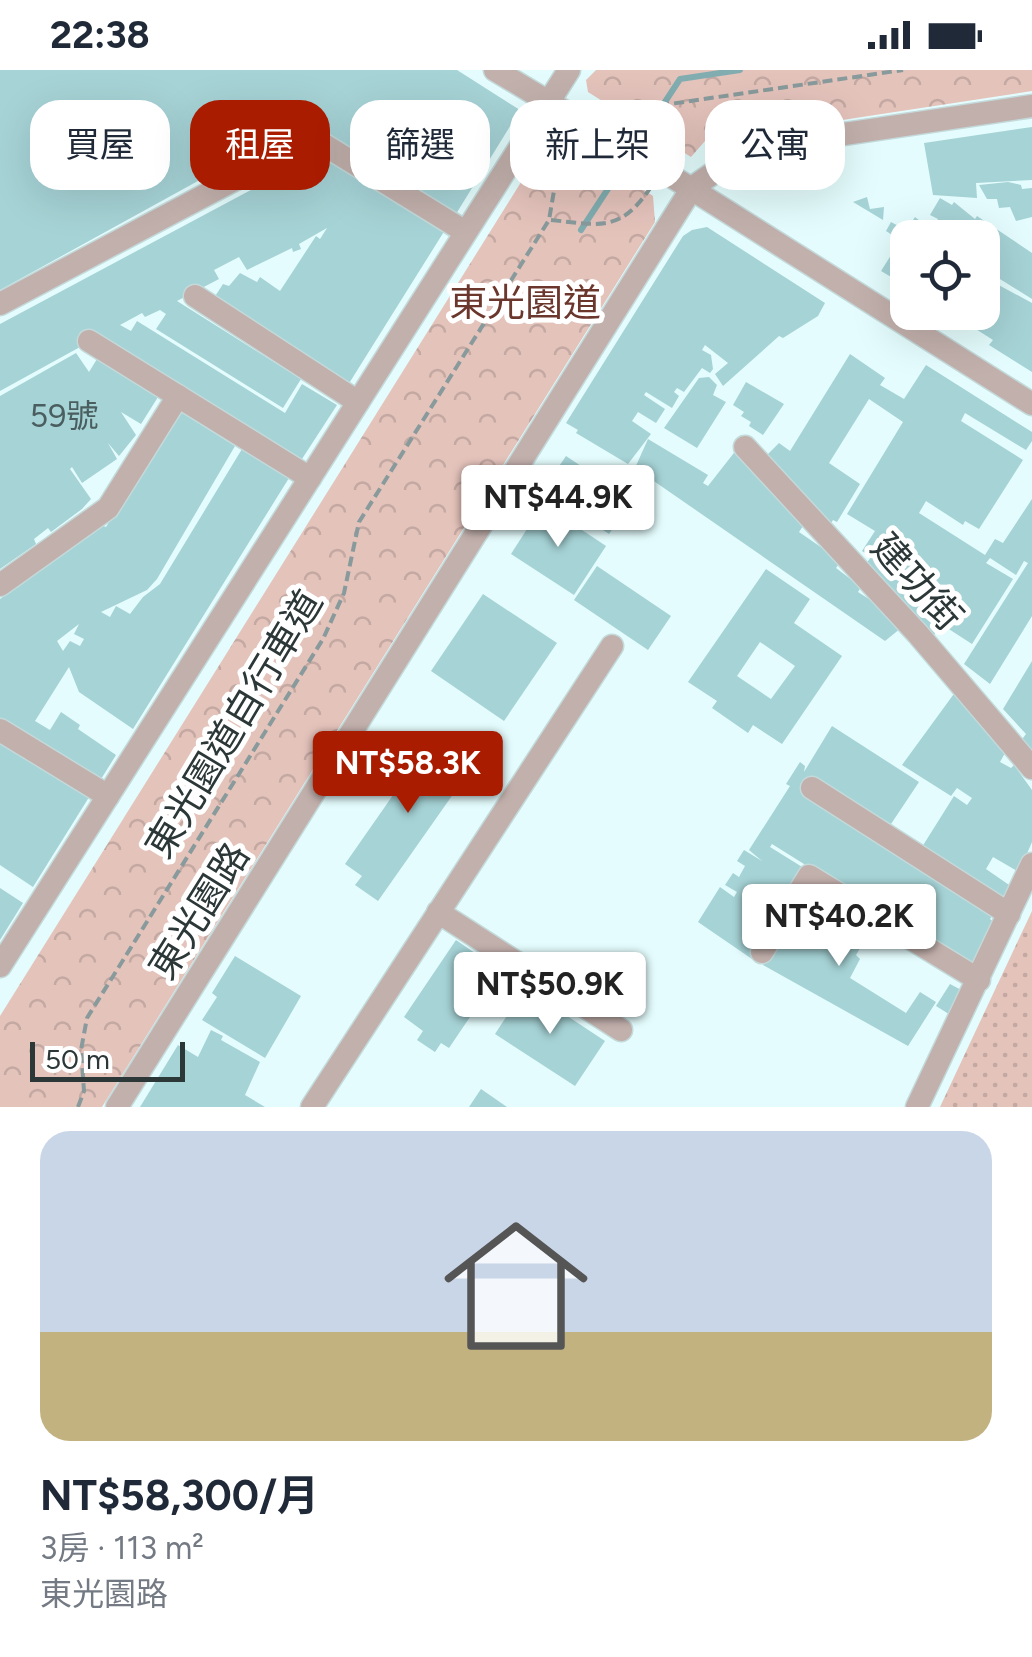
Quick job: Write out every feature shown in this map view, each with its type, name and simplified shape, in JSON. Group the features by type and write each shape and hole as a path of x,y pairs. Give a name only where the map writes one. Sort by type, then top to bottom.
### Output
{"street":[{"path":"495,70 544,100"},
{"path":"548,100 569,70"},
{"name":"東光園路","path":"117,1107 692,188 736,158 784,142 1032,106"},
{"path":"0,304 313,138 464,231"},
{"path":"0,966 510,160"},
{"path":"685,184 1032,404"},
{"path":"195,296 358,402"},
{"path":"90,341 310,478"},
{"path":"0,585 108,508 178,396"},
{"name":"建功街","path":"745,447 917,633 1032,768"},
{"path":"312,1107 612,646"},
{"path":"0,730 108,796"},
{"path":"812,788 1009,914"},
{"path":"917,1107 1032,864"},
{"path":"762,952 809,876 978,980"},
{"path":"438,912 621,1030"}],"path":[{"path":"685,102 902,70"},
{"name":"東光園道自行車道","path":"78,1107 84,1091 81,1050 87,1018 323,639 344,593 359,522 550,220 554,190"},
{"path":"550,220 604,226 617,222 644,198 646,190"}],"green space":[{"path":"596,70 1032,70 1032,91 845,120 845,100 705,100 705,141 691,157 685,153 685,100 601,100 588,92 586,80"},
{"name":"東光園道","path":"516,190 644,190 653,196 655,222 102,1107 0,1107 0,1016"},
{"path":"1032,911 1032,1107 940,1107"}],"building":[{"path":"0,70 457,70 510,104 510,126 490,159 490,100 350,100 350,148 330,135 330,100 190,100 190,185 0,290"},
{"path":"1032,127 1032,180 976,183 977,198 933,195 924,143"},
{"path":"330,159 350,171 350,190 380,190 445,230 348,385 212,301 223,284 229,286 240,273 257,282 260,277 280,291 316,236 320,239 327,228 299,244 301,249 293,252 292,248 247,270 239,257 214,270 219,279 177,301 301,379 283,408 156,329 166,314 160,310 145,317 142,313 120,325 131,331 137,321 285,413 302,384 337,405 300,462 100,336 0,391 0,324 251,190 330,190"},
{"path":"979,185 1021,185 1022,189 1032,188 1032,217 1016,221 1010,207 999,208 997,199 987,199"},
{"path":"418,190 471,190 456,214"},
{"path":"867,197 870,209 884,207 883,220 853,202"},
{"path":"940,198 983,220 937,220 930,215"},
{"path":"707,227 825,303 818,316 783,338 779,336 723,386 715,374 728,363 705,345 702,350 711,355 713,369 710,373 702,368 684,392 677,388 674,392 679,396 672,408 646,392 644,395 665,409 656,423 638,412 632,421 651,434 628,464 566,423 683,236"},
{"path":"1000,231 1032,253 1032,299 1000,279"},
{"path":"890,257 890,276 881,271"},
{"path":"1000,286 1032,303 1032,372 989,345 993,340 977,330 1000,330"},
{"path":"76,353 89,372 97,359 158,397 141,424 121,412 136,435 119,456 108,443 117,459 82,483 70,469 91,499 82,509 51,532 48,528 34,539 36,544 0,569 0,396"},
{"path":"850,354 885,378 880,385 904,399 926,365 1032,432 1026,450 965,413 961,421 1023,460 979,529 965,521 963,525 926,501 919,513 985,555 995,539 1003,543 1032,499 1032,616 990,684 964,664 1028,563 1024,561 1016,575 990,558 986,563 1013,579 972,644 941,624 934,635 871,574 866,564 871,557 862,551 875,531 847,514 903,422 869,399 829,463 860,484 837,522 833,520 827,529 767,455 779,443 790,451"},
{"path":"709,377 717,385 713,395 726,402 697,448 664,428 699,378"},
{"path":"746,382 784,404 763,435 749,426 751,422 741,416 744,412 733,405"},
{"path":"179,411 235,446 157,579 147,590 101,612 110,617 116,606 130,614 160,584 242,449 289,478 133,729 79,692 69,667 35,721 50,730 61,712 116,755 98,784 0,726 0,599 101,525 106,527","holes":["79,624 74,634 84,639 80,646 70,641 63,651 57,641"]},
{"path":"648,439 708,475 703,483 708,486 737,449 803,526 799,532 841,561 836,568 861,587 858,592 869,599 871,594 901,628 885,641 635,468"},
{"path":"566,456 632,500 609,534 543,490"},
{"path":"543,504 606,546 574,595 511,554"},
{"path":"597,566 671,616 648,650 574,600"},
{"path":"766,569 810,599 794,623 842,656 782,744 753,725 748,733 712,708 717,701 688,682","holes":["760,642 795,666 771,699 737,676"]},
{"path":"483,594 557,643 504,721 431,671"},
{"path":"1032,661 1032,757 1020,742 1026,734 1003,709"},
{"path":"956,691 1005,753 1000,762 1011,768 1014,765 1032,790 1032,842 1019,872 993,857 986,869 1012,887 1006,900 922,847 954,796 967,805 972,798 957,788 951,796 902,765"},
{"path":"832,726 919,782 891,824 821,782 994,913 990,919 994,922 983,939 988,942 972,969 772,844 770,847 807,870 752,959 698,922 720,887 734,897 737,892 725,885 733,873 739,877 745,866 737,861 744,850 762,861 749,850 790,786 786,784 800,762 805,766 804,772"},
{"path":"435,735 475,763 378,901 355,885 362,876 345,864"},
{"path":"0,740 91,794 33,887 0,865"},
{"path":"812,884 828,895 823,902 870,931 856,955 860,959 850,978 906,1013 920,992 936,1002 908,1046 763,965 797,910 807,917 815,902 805,896"},
{"path":"0,888 23,903 0,940"},
{"path":"456,940 501,971 449,1048 441,1043 435,1052 417,1040 423,1031 404,1017"},
{"path":"235,956 301,996 265,1058 202,1020 217,997 212,993"},
{"path":"950,984 963,991 952,1016 936,1006"},
{"path":"525,988 605,1041 575,1086 495,1034"},
{"path":"211,1030 260,1062 245,1095 265,1107 140,1107 178,1045 198,1057"},
{"path":"481,1089 507,1107 469,1107"}],"waterway":[{"path":"581,230 680,79 740,70"}]}
